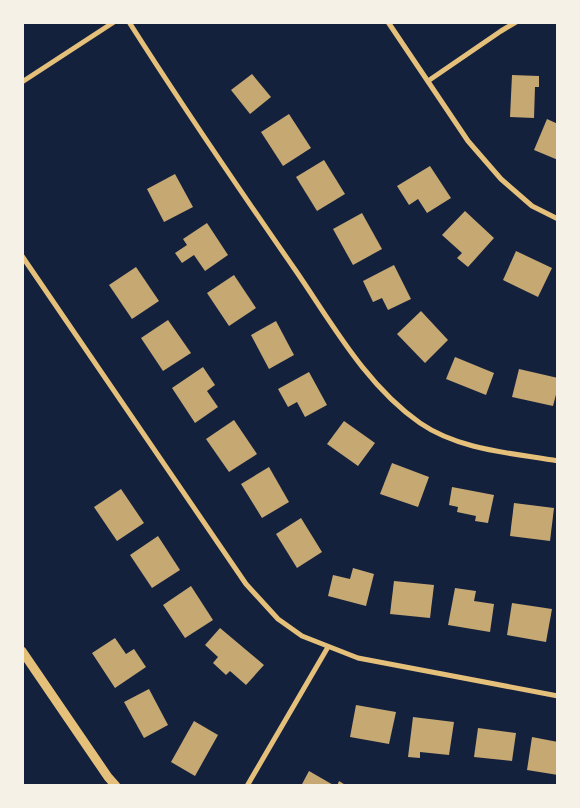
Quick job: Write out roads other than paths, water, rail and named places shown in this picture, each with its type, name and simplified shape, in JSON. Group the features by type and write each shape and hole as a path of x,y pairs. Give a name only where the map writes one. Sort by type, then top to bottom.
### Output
{"street":[{"path":"22,82 114,22"},
{"path":"129,22 197,128 324,313 358,361 389,398 421,424 452,439 484,448 558,461"},
{"path":"388,22 468,141 501,179 532,206 558,219"},
{"path":"428,81 516,22"},
{"path":"22,256 246,584 278,618 302,636 358,658 558,696"},
{"path":"247,786 328,647"},
{"path":"22,651 116,786"}]}
